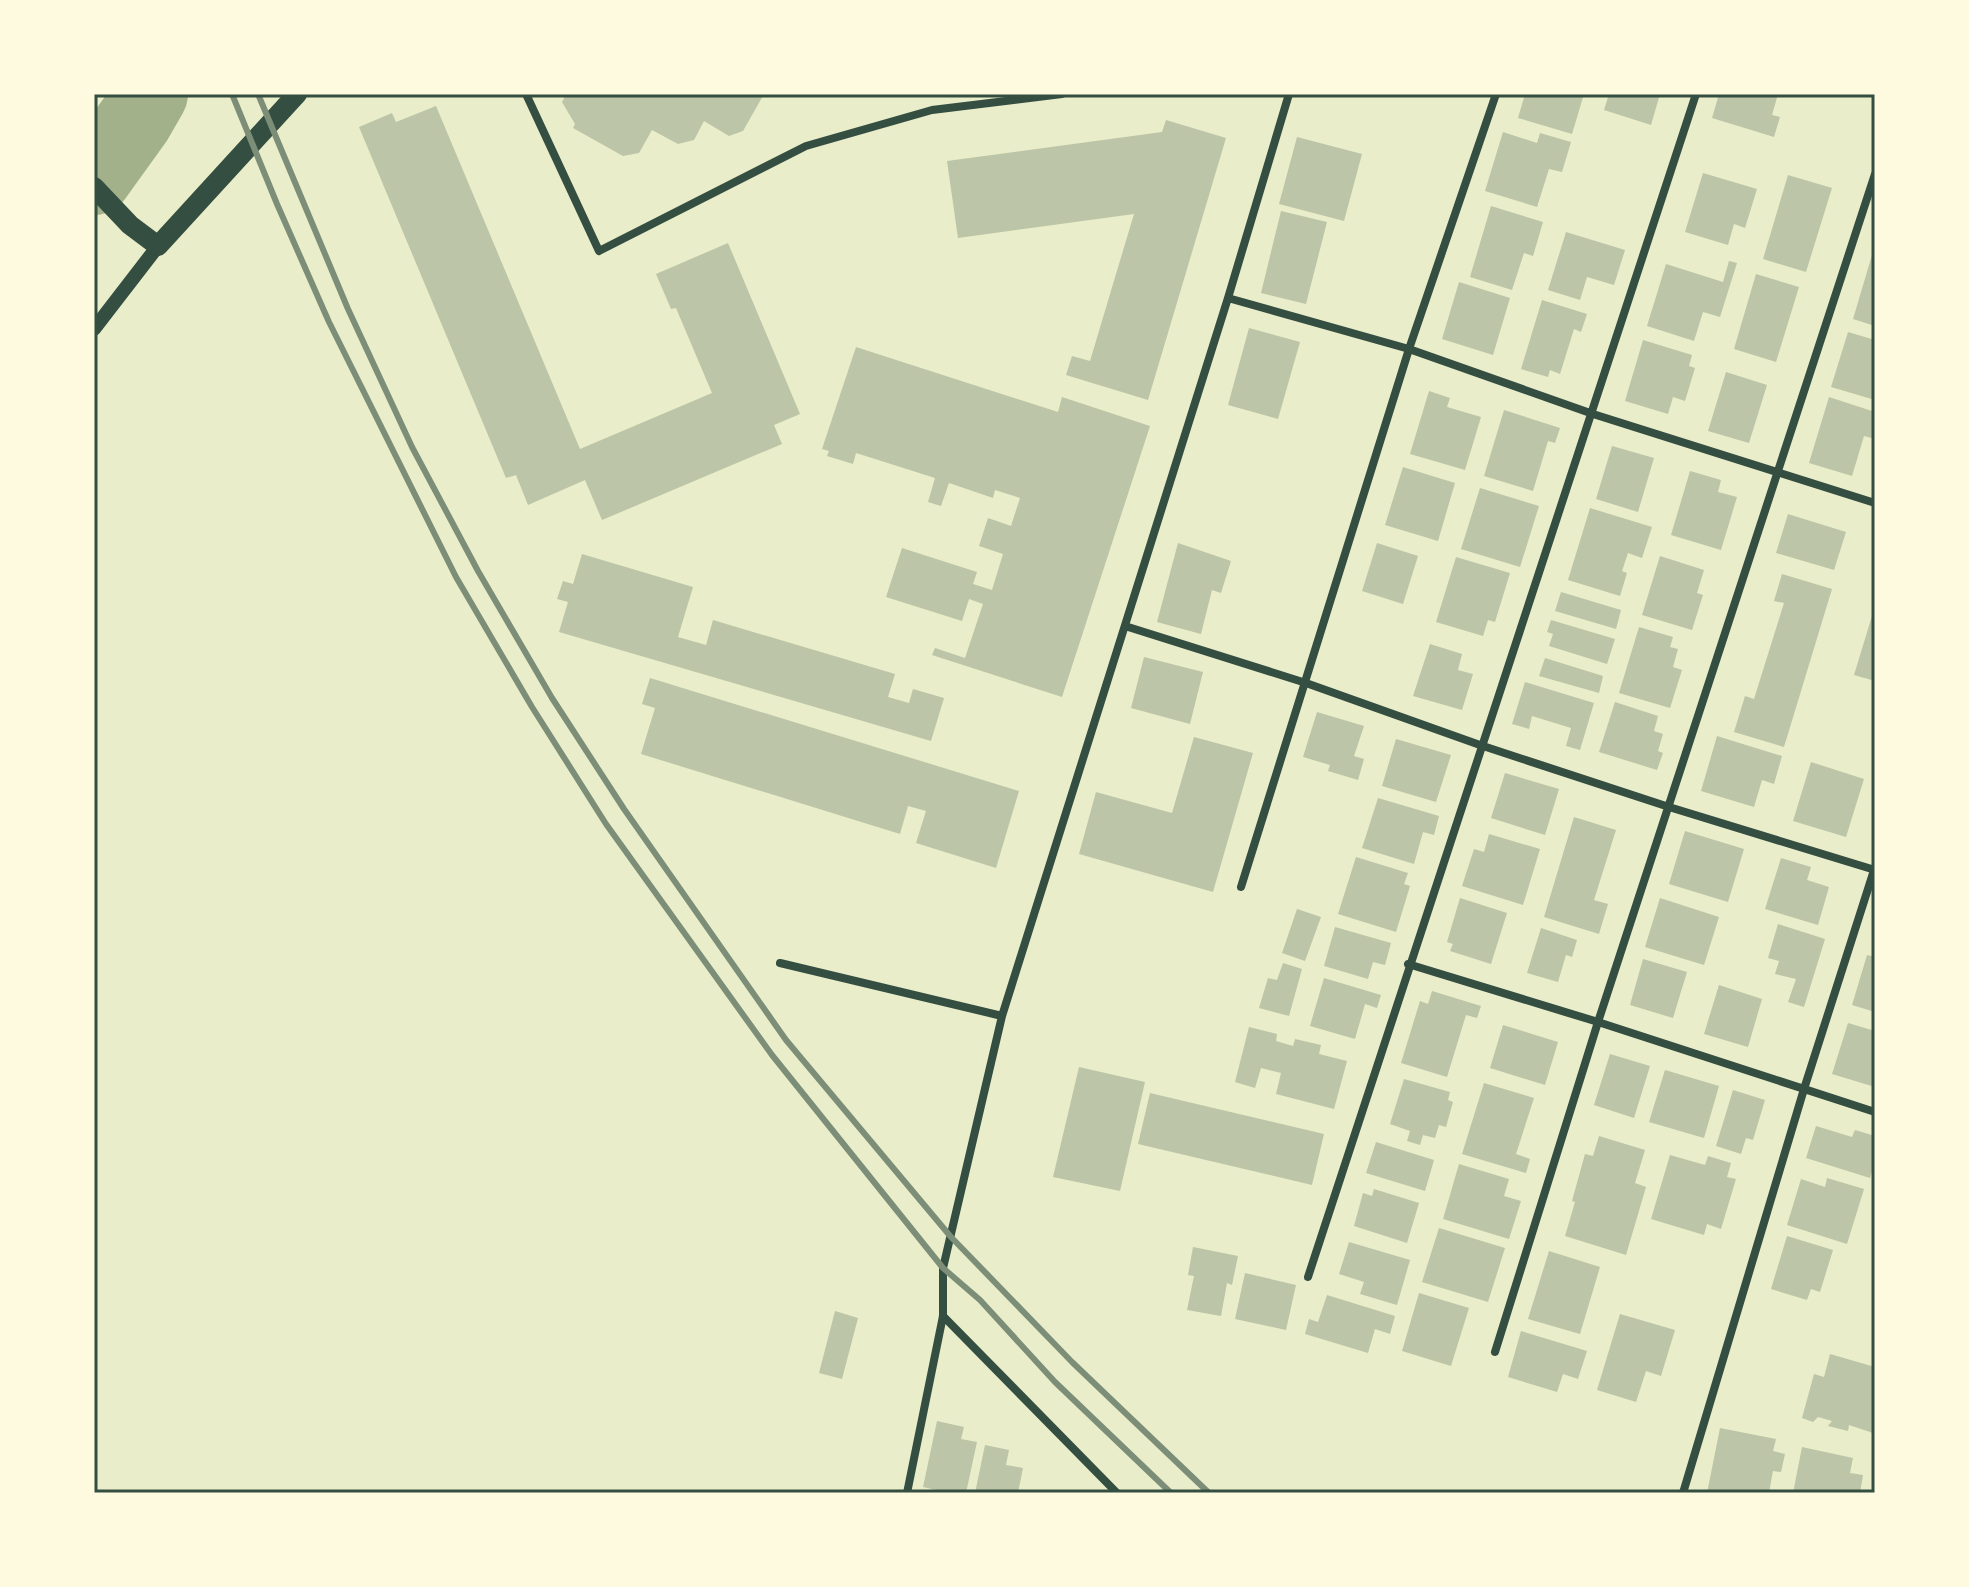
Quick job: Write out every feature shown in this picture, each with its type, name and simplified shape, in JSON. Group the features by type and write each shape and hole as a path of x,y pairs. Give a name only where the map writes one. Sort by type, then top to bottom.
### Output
{"main road":[{"path":"94,187 130,225 158,246 297,94"}],"street":[{"path":"526,94 599,251 806,146 932,110 1062,94"},
{"path":"907,1493 943,1316 943,1268 1002,1016 1289,94"},
{"path":"1241,887 1409,349 1496,94"},
{"path":"1308,1277 1408,964 1593,414 1696,94"},
{"path":"1495,1352 1598,1022 1875,174"},
{"path":"94,329 158,246"},
{"path":"1228,298 1409,349 1593,414 1875,503"},
{"path":"1125,626 1306,683 1480,745 1669,807 1875,868 1804,1089 1683,1493"},
{"path":"780,963 1002,1016"},
{"path":"1408,964 1875,1112"},
{"path":"943,1316 1117,1493"}],"building":[{"path":"566,94 764,94 743,131 729,136 704,121 694,140 678,144 652,130 639,153 623,156 573,128 575,124 562,102"},
{"path":"1525,94 1584,94 1572,134 1518,118"},
{"path":"1609,94 1660,94 1651,125 1604,110"},
{"path":"1719,94 1778,94 1772,115 1780,117 1774,137 1712,118"},
{"path":"436,106 580,449 712,393 676,308 671,309 656,274 728,243 800,414 774,425 782,444 602,520 585,480 528,505 516,475 506,478 359,127 392,113 396,122"},
{"path":"1166,120 1226,138 1148,400 1066,375 1072,356 1090,361 1134,214 958,238 947,161 1162,132"},
{"path":"1503,132 1537,143 1540,133 1571,142 1562,172 1549,169 1537,207 1485,191"},
{"path":"1297,137 1362,154 1344,221 1279,204"},
{"path":"1703,173 1757,189 1745,228 1734,224 1728,245 1685,232"},
{"path":"1788,175 1832,188 1806,272 1763,259"},
{"path":"1491,206 1543,222 1533,256 1524,253 1512,290 1470,277"},
{"path":"1281,211 1327,222 1306,304 1261,293"},
{"path":"1566,232 1625,250 1614,285 1587,277 1580,300 1548,290"},
{"path":"1872,255 1875,256 1875,326 1853,319"},
{"path":"1729,261 1737,263 1720,317 1703,312 1694,341 1647,326 1666,264 1723,282"},
{"path":"1756,274 1799,287 1776,362 1734,349"},
{"path":"1459,282 1510,298 1493,355 1442,339"},
{"path":"1542,300 1587,314 1581,332 1574,329 1560,374 1550,370 1548,377 1521,369"},
{"path":"1249,328 1300,342 1278,419 1228,405"},
{"path":"1848,332 1875,340 1875,400 1831,387"},
{"path":"1643,340 1692,355 1689,366 1695,368 1685,401 1673,397 1668,414 1625,401"},
{"path":"856,347 1058,412 1062,397 1150,426 1062,697 932,655 935,648 965,658 983,604 969,599 962,621 886,597 902,548 977,572 973,584 992,590 1003,554 979,546 988,518 1011,526 1020,498 995,490 993,498 949,483 941,506 928,502 935,478 856,453 853,464 827,456 829,451 822,449"},
{"path":"1726,372 1767,385 1749,443 1708,431"},
{"path":"1429,391 1450,398 1447,407 1481,417 1465,470 1410,454"},
{"path":"1829,397 1875,412 1875,439 1864,436 1852,476 1809,463"},
{"path":"1504,410 1560,428 1555,443 1548,441 1533,491 1484,476"},
{"path":"1612,446 1654,458 1638,512 1596,499"},
{"path":"1403,467 1455,483 1438,541 1385,525"},
{"path":"1690,471 1721,480 1718,492 1737,497 1721,550 1671,535"},
{"path":"1480,488 1539,506 1520,567 1461,549"},
{"path":"1590,508 1652,527 1642,558 1628,553 1622,571 1627,573 1620,596 1568,580"},
{"path":"1788,514 1846,532 1834,570 1776,553"},
{"path":"1178,543 1231,561 1221,593 1212,590 1201,634 1157,622"},
{"path":"1377,543 1418,556 1403,604 1362,591"},
{"path":"582,554 693,587 678,637 706,645 713,620 895,674 888,697 909,703 913,689 944,698 931,741 559,632 568,602 557,599 563,581 573,584"},
{"path":"1660,556 1704,570 1697,593 1703,595 1692,630 1642,615"},
{"path":"1456,557 1510,573 1495,622 1488,620 1483,636 1436,622"},
{"path":"1782,574 1832,589 1784,747 1734,732 1745,696 1754,699 1784,603 1774,601"},
{"path":"1561,592 1621,610 1616,629 1555,611"},
{"path":"1875,606 1875,681 1854,675"},
{"path":"1551,620 1615,639 1607,664 1549,646 1553,634 1547,632"},
{"path":"1639,627 1673,637 1670,647 1678,649 1673,667 1682,670 1670,708 1619,693"},
{"path":"1430,644 1462,654 1458,670 1473,674 1462,710 1413,696"},
{"path":"1144,657 1203,672 1190,724 1131,708"},
{"path":"1545,658 1603,676 1599,693 1539,676"},
{"path":"650,678 1019,791 996,868 916,843 926,811 908,806 900,834 641,754 655,708 642,704"},
{"path":"1525,682 1594,703 1580,750 1566,746 1571,728 1532,716 1529,729 1512,724"},
{"path":"1615,702 1658,716 1654,731 1663,734 1658,751 1663,753 1657,770 1599,752"},
{"path":"1317,712 1364,726 1354,756 1364,759 1358,780 1328,771 1330,765 1303,757"},
{"path":"1717,736 1782,756 1774,784 1762,780 1754,807 1701,791"},
{"path":"1194,737 1253,753 1213,892 1079,854 1096,792 1172,813"},
{"path":"1396,739 1451,755 1436,802 1382,786"},
{"path":"1811,762 1864,779 1846,837 1793,821"},
{"path":"1505,773 1559,789 1545,835 1491,818"},
{"path":"1378,798 1439,816 1434,835 1423,832 1414,864 1362,848"},
{"path":"1574,817 1616,830 1594,900 1608,904 1599,934 1544,917"},
{"path":"1685,831 1744,849 1728,902 1669,884"},
{"path":"1489,834 1540,849 1523,905 1462,886 1474,849 1484,852"},
{"path":"1356,857 1408,873 1404,884 1410,886 1396,932 1338,914"},
{"path":"1781,858 1811,867 1807,880 1829,887 1818,925 1765,909"},
{"path":"1460,898 1507,913 1491,964 1450,951 1453,944 1447,942"},
{"path":"1660,898 1719,917 1704,965 1645,947"},
{"path":"1297,909 1321,917 1305,961 1282,953"},
{"path":"1778,924 1825,939 1804,1007 1788,1002 1796,979 1775,974 1779,961 1768,958"},
{"path":"1335,927 1391,943 1385,965 1373,962 1368,979 1324,966"},
{"path":"1541,928 1577,940 1572,957 1566,955 1558,982 1527,973"},
{"path":"1867,955 1875,957 1875,1012 1852,1005"},
{"path":"1643,959 1687,972 1673,1018 1630,1005"},
{"path":"1283,963 1302,969 1289,1016 1259,1008 1268,978 1277,980"},
{"path":"1324,978 1381,995 1377,1008 1365,1004 1355,1039 1310,1026"},
{"path":"1719,985 1762,999 1748,1047 1704,1034"},
{"path":"1432,991 1481,1006 1477,1018 1466,1015 1447,1077 1401,1063 1420,1001 1428,1004"},
{"path":"1848,1023 1875,1031 1875,1087 1832,1074"},
{"path":"1503,1025 1558,1042 1545,1085 1490,1068"},
{"path":"1249,1027 1277,1034 1276,1041 1293,1046 1295,1039 1321,1045 1319,1054 1347,1061 1334,1109 1276,1094 1281,1073 1261,1068 1255,1088 1235,1082"},
{"path":"1610,1054 1650,1066 1634,1118 1594,1105"},
{"path":"1079,1067 1145,1082 1120,1191 1053,1177"},
{"path":"1665,1070 1719,1086 1704,1138 1649,1122"},
{"path":"1404,1079 1450,1092 1448,1100 1453,1102 1446,1127 1439,1125 1435,1138 1423,1135 1420,1145 1407,1141 1410,1131 1390,1124"},
{"path":"1484,1083 1534,1098 1516,1154 1530,1159 1526,1173 1462,1154"},
{"path":"1733,1090 1765,1100 1753,1140 1746,1138 1741,1154 1716,1146"},
{"path":"1150,1093 1324,1134 1312,1185 1138,1144"},
{"path":"1816,1126 1852,1137 1855,1130 1875,1136 1875,1160 1870,1178 1806,1158"},
{"path":"1599,1136 1645,1150 1635,1183 1646,1187 1626,1255 1565,1236 1585,1154 1593,1156"},
{"path":"1376,1142 1434,1160 1425,1191 1366,1173"},
{"path":"1670,1155 1705,1165 1708,1156 1731,1163 1727,1177 1736,1179 1721,1229 1707,1224 1704,1235 1651,1219"},
{"path":"1459,1164 1509,1179 1504,1196 1521,1201 1509,1239 1443,1219"},
{"path":"1827,1178 1864,1189 1847,1244 1787,1225 1801,1179 1825,1187"},
{"path":"1374,1189 1419,1203 1407,1243 1354,1226 1363,1193 1372,1196"},
{"path":"1439,1228 1505,1248 1488,1302 1422,1282"},
{"path":"1787,1236 1833,1250 1820,1292 1811,1289 1807,1300 1771,1289"},
{"path":"1349,1242 1410,1260 1397,1305 1360,1294 1364,1282 1339,1274"},
{"path":"1193,1247 1238,1256 1232,1285 1227,1283 1221,1316 1187,1310 1194,1276 1188,1275"},
{"path":"1549,1251 1600,1267 1580,1334 1528,1319"},
{"path":"1245,1273 1296,1285 1286,1330 1235,1319"},
{"path":"1419,1293 1469,1308 1451,1366 1402,1351"},
{"path":"1327,1295 1395,1316 1390,1334 1375,1329 1368,1353 1305,1334 1309,1319 1318,1322"},
{"path":"835,1311 858,1318 842,1379 819,1373"},
{"path":"1620,1314 1675,1330 1661,1376 1646,1371 1636,1402 1597,1390"},
{"path":"1521,1331 1587,1351 1578,1379 1563,1374 1557,1392 1508,1377"},
{"path":"1830,1354 1875,1367 1873,1433 1849,1425 1848,1431 1828,1426 1832,1421 1818,1417 1813,1422 1802,1418 1814,1374 1824,1377"},
{"path":"937,1421 964,1427 961,1439 977,1442 966,1493 923,1487"},
{"path":"1720,1428 1776,1439 1773,1451 1785,1454 1781,1472 1773,1471 1769,1493 1707,1493"},
{"path":"985,1445 1009,1450 1006,1465 1023,1468 1018,1493 975,1493"},
{"path":"1802,1447 1853,1458 1850,1473 1863,1475 1860,1493 1793,1493"}],"waterway":[{"path":"94,177 150,94"}],"railway":[{"path":"232,94 329,322 456,577 532,707 606,824 772,1055 943,1268 980,1300 1055,1382 1171,1493"},
{"path":"258,94 348,309 412,447 478,571 552,698 624,809 786,1040 951,1237 1072,1362 1209,1493"}]}
